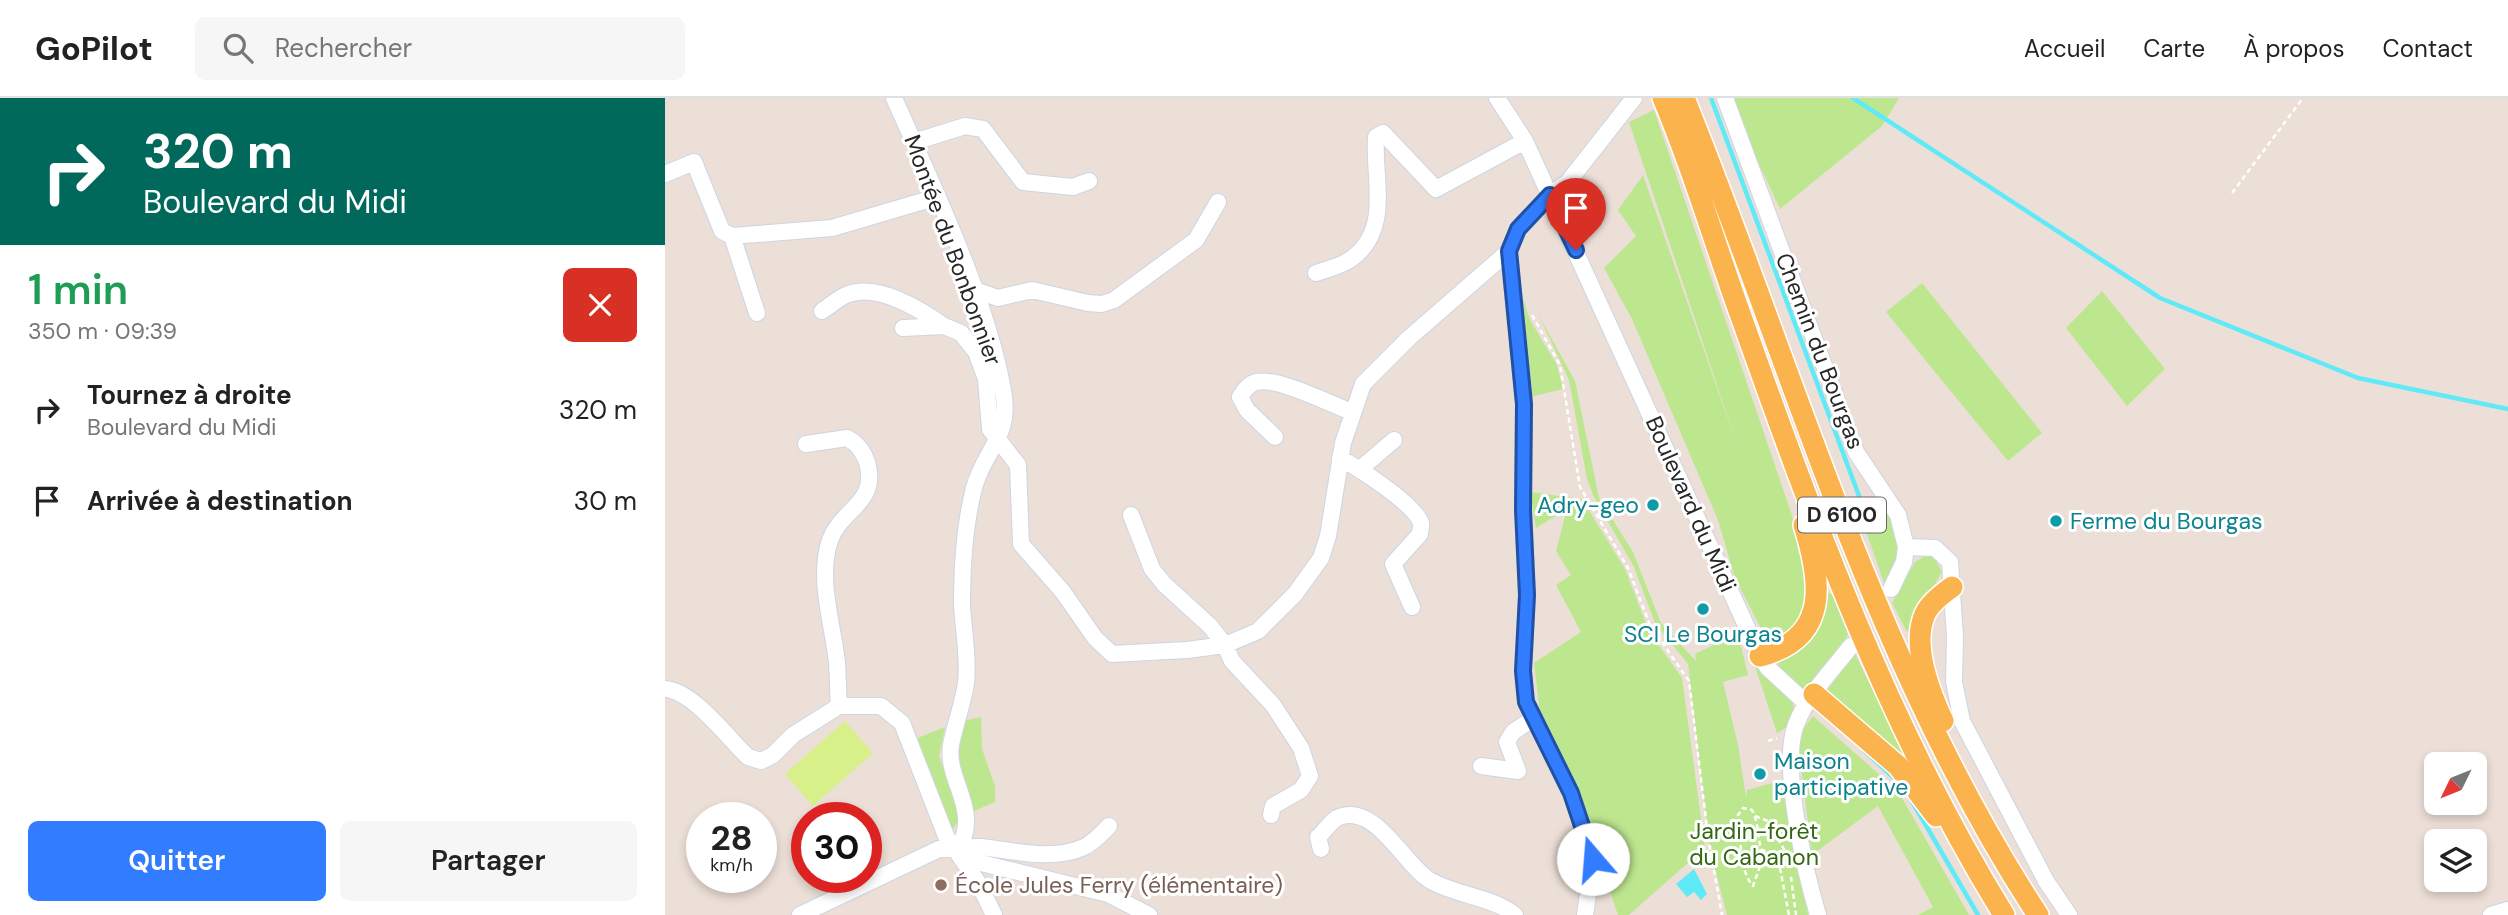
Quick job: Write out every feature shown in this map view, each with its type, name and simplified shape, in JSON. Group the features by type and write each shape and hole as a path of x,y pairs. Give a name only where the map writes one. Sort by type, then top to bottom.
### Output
{"main road":[{"name":"D 6100","path":"1663,98 1806,495 1898,720 1965,848 2004,915"},
{"name":"D 6100","path":"1684,98 1874,596 1920,705 2013,876 2038,915"},
{"path":"1760,656 1794,640 1814,613 1818,593 1815,562 1803,522 1806,495"},
{"path":"1952,587 1925,613 1922,646 1927,674 1935,704 2013,876"},
{"path":"1811,699 1898,766 1965,848"}],"street":[{"name":"Montée du Bonbonnier","path":"894,98 937,197 972,289 992,343 1004,393 1005,429 975,487 968,534 962,601 966,681 951,748 968,824 965,838 957,851"},
{"name":"Boulevard du Midi","path":"1497,98 1525,141 1760,656 1768,668 1811,699"},
{"path":"823,312 846,295 875,293 921,310 944,326 961,333 976,352 986,379 989,429 1018,465 1021,544 1063,592 1095,638 1112,654 1225,645 1258,631 1295,594 1321,558 1328,536 1352,412 1363,384 1409,338 1509,251 1518,229 1550,195 1568,181 1634,98"},
{"name":"Chemin du Bourgas","path":"1725,98 1857,452 1898,514 1906,547"},
{"path":"914,142 965,126 983,129 1024,181 1073,187 1089,181"},
{"path":"1316,273 1351,260 1370,240 1378,220 1376,137 1383,133 1436,189 1525,141"},
{"path":"665,174 694,162 722,231 732,236 832,228 937,197"},
{"path":"972,289 998,298 1032,290 1102,304 1114,300 1196,240 1218,202"},
{"path":"732,236 757,313"},
{"path":"1509,251 1524,404 1523,510 1527,595 1523,671 1526,702 1571,793 1593,859 1585,915"},
{"path":"903,328 944,326"},
{"path":"1275,437 1247,410 1240,397 1245,389 1256,382 1280,385 1352,412"},
{"path":"806,444 847,438 864,454 871,476 865,494 831,538 827,553 827,602 837,663 839,706"},
{"path":"1360,469 1394,440"},
{"path":"1341,458 1360,469 1412,511 1421,523 1420,534 1393,564 1412,607"},
{"path":"1132,515 1152,569 1225,645 1232,661 1252,679 1301,748 1310,776 1301,790 1273,806 1271,815"},
{"path":"1891,589 1904,562 1906,547 1935,548 1944,553 1950,562 1955,637 1954,682 1962,721 2046,881 2069,915"},
{"path":"1818,915 1808,879 1791,757 1793,733 1811,699 1851,646"},
{"path":"665,690 673,690 690,699 748,757 761,761 773,755 793,735 839,706 881,706 902,723 946,836 979,884 994,915"},
{"path":"1481,766 1518,771 1507,741 1513,733 1534,718"},
{"path":"1321,849 1318,837 1336,819 1351,815 1385,830 1427,879 1448,890 1499,903 1515,915"},
{"path":"800,915 939,849 957,851 980,847 1000,851 1063,854 1087,846 1109,826"},
{"path":"957,851 981,863 1108,894 1149,915"},
{"path":"2491,915 2508,910"}],"path":[{"path":"2232,193 2303,98"},
{"path":"1530,312 1560,365 1580,487 1628,568 1650,625 1689,681 1708,836 1722,915"},
{"path":"1743,808 1752,810 1760,827 1761,849 1759,869 1753,886 1744,872 1738,815 1743,808"},
{"path":"1755,816 1768,821 1787,853"},
{"path":"1761,849 1780,861 1791,844"},
{"path":"1780,868 1789,915"}],"green space":[{"path":"1734,98 1899,98 1882,126 1780,209 1737,117"},
{"path":"1654,110 1799,536 1807,584 1805,609 1793,628 1768,642 1735,578 1718,520 1632,319 1604,268 1636,236 1618,210 1643,175 1739,451 1629,122"},
{"path":"1518,283 1530,320 1557,365 1563,389 1530,397"},
{"path":"1922,283 2042,433 2008,461 1886,312"},
{"path":"2102,291 2165,369 2127,406 2066,328"},
{"name":"Jardin-forêt du Cabanon","path":"1538,314 1575,381 1599,498 1633,552 1661,623 1696,661 1695,654 1738,633 1748,675 1723,682 1738,745 1746,797 1747,790 1784,780 1808,915 1727,915 1710,850 1688,664 1655,623 1634,567 1594,497 1587,479 1569,380"},
{"path":"1530,492 1582,499 1625,569 1649,631 1682,678 1705,848 1629,915 1618,915 1572,781 1540,713 1534,663 1581,632 1556,585 1571,575 1556,551 1567,509 1536,528"},
{"path":"1875,498 1888,510 1899,537 1897,565 1885,586 1859,511"},
{"path":"1925,556 1933,556 1942,572 1907,632 1892,603 1915,562"},
{"path":"1830,593 1835,597 1848,635 1807,689 1799,688 1781,671 1777,659 1823,596"},
{"path":"1750,651 1782,685 1794,706 1795,715 1791,723 1777,733"},
{"path":"1855,654 1912,771 1826,692"},
{"path":"1813,716 1898,791 1969,915 1918,915 1933,907 1878,806 1812,855 1799,751 1800,733"},
{"path":"981,717 982,749 995,786 995,802 974,811 956,751 958,722"},
{"path":"845,721 873,753 818,802 810,802 785,774"},
{"path":"945,727 939,756 961,817 950,833 915,739"}],"water":[{"path":"1694,869 1707,894 1701,900 1694,892 1687,897 1676,884"}],"waterway":[{"path":"1711,98 1862,504"},
{"path":"1853,98 2160,298 2358,378 2508,409"},
{"path":"1864,750 1896,780"},
{"path":"1910,798 1978,915"}],"place":[{"name":"Adry-geo","path":"1653,505"},
{"name":"Ferme du Bourgas","path":"2056,521"},
{"name":"SCI Le Bourgas","path":"1703,609"},
{"name":"Maison participative","path":"1760,774"},
{"name":"École Jules Ferry (élémentaire)","path":"941,885"}],"route":[{"path":"1576,250 1550,195 1518,229 1509,251 1524,404 1523,510 1527,595 1523,671 1526,702 1571,793 1593,859"}]}
